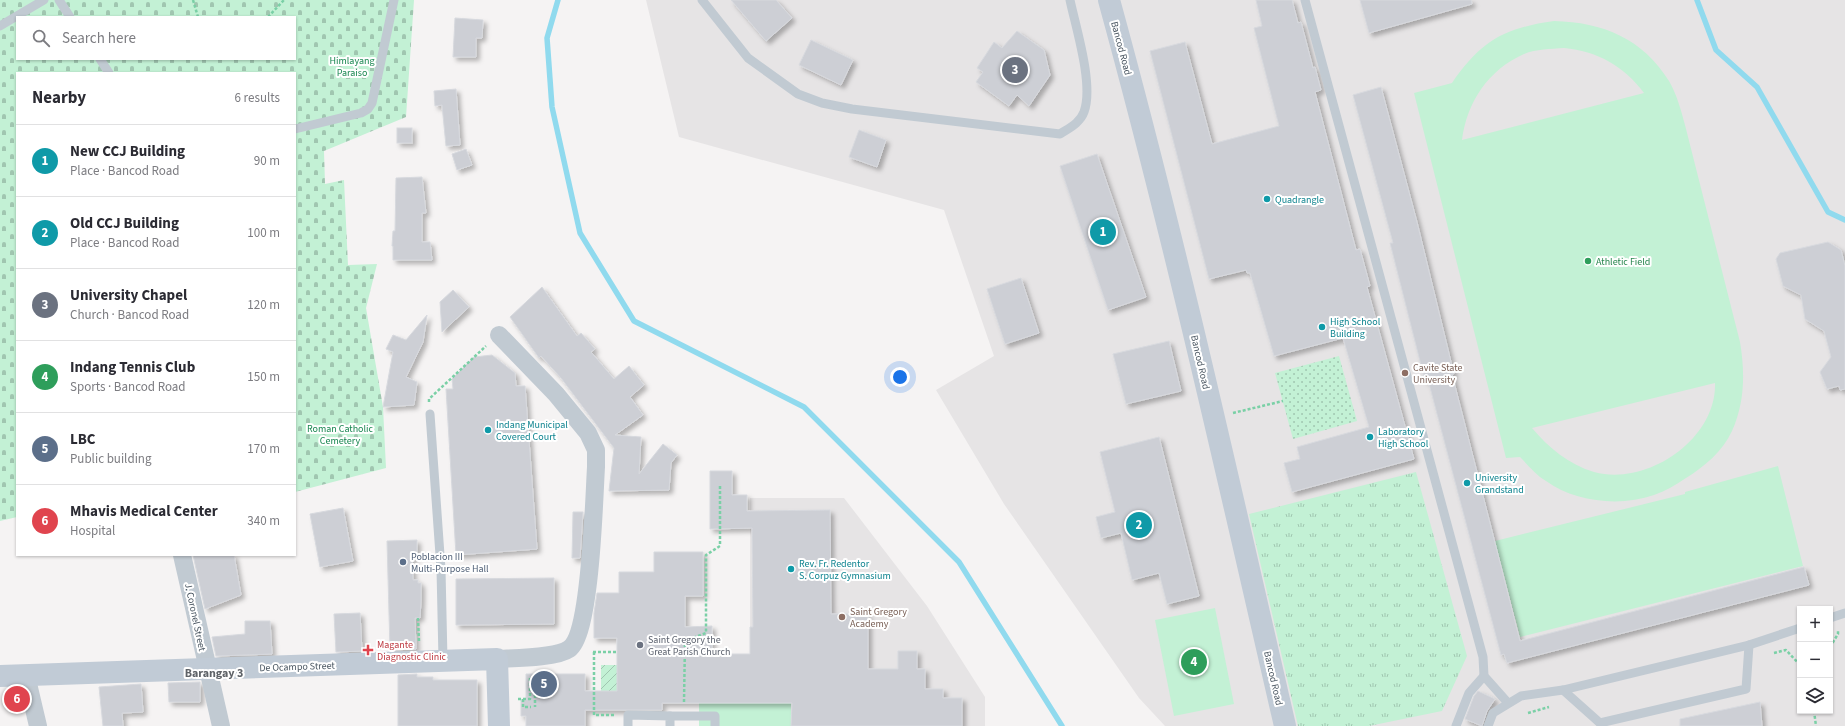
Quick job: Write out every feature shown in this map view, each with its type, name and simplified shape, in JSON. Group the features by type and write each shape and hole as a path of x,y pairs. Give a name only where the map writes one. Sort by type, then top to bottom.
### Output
{"street":[{"name":"Bancod Road","path":"1109,0 1140,112 1189,309 1284,726"},
{"path":"499,335 556,394 588,433 596,450 596,468 586,592 577,639 568,649 558,654 497,659 499,726"},
{"name":"J. Coronel Street","path":"182,556 221,726"},
{"name":"De Ocampo Street","path":"0,676 497,659"},
{"path":"26,676 38,726"}],"lane":[{"path":"17,16 44,0"},
{"path":"59,0 69,16"},
{"path":"296,129 360,113 368,109 372,103 394,0"},
{"path":"702,0 748,58 798,94 822,103 852,109 1060,134 1075,125 1084,112 1087,84 1070,0"},
{"path":"1305,0 1480,649 1484,676 1508,703"},
{"path":"0,26 16,17"},
{"path":"101,60 108,72"},
{"path":"430,414 441,569 443,660"},
{"path":"1833,617 1845,613"},
{"path":"1488,726 1493,713 1521,696 1563,690 1749,645 1797,629"},
{"path":"1563,690 1600,722 1746,689 1749,645"},
{"path":"1456,726 1469,693 1484,676"},
{"path":"628,726 628,715 715,716 715,726"},
{"path":"670,716 670,726"}],"path":[{"path":"193,0 198,16"},
{"path":"269,16 284,0"},
{"path":"430,414 429,399 499,335"},
{"path":"1228,414 1283,401"},
{"path":"684,703 685,641 706,633 706,555 720,546 720,485"},
{"path":"418,618 419,646"},
{"path":"1748,660 1786,650 1797,662"},
{"path":"617,652 594,652 594,715 628,715"},
{"path":"531,707 523,707 523,698 530,698 530,678 535,678 535,707"},
{"path":"1814,714 1816,726"}],"shaded area":[{"name":"Cavite State University","path":"646,0 1845,0 1845,726 1165,726 1139,698 1004,504 936,390 994,356 944,210 679,137"},
{"name":"Saint Gregory Academy","path":"750,498 844,498 927,606 985,697 985,726 699,726 699,654 750,654"}],"green space":[{"path":"0,0 414,0 406,117 324,151 325,184 344,180 348,265 377,264 366,308 383,407 386,468 296,492 296,72 16,72 16,517 0,521"},
{"name":"Athletic Field","path":"1554,21 1572,22 1605,29 1634,44 1647,54 1659,66 1669,81 1677,97 1683,119 1740,342 1743,364 1742,398 1732,431 1724,445 1706,464 1693,474 1666,490 1641,499 1627,501 1598,500 1570,494 1542,479 1520,457 1506,458 1414,93 1452,83 1473,57 1495,39 1507,33 1536,24","holes":["1564,48 1588,52 1599,56 1628,75 1644,93 1462,140 1474,100 1490,78 1511,61 1524,54 1533,51","1715,383 1713,404 1704,423 1692,440 1675,454 1656,465 1636,472 1614,475 1585,469 1567,460 1552,449 1532,428"]},
{"path":"1339,356 1357,421 1293,439 1275,373"},
{"path":"1778,466 1803,566 1520,637 1495,541 1685,494 1685,492"},
{"path":"1416,472 1467,656 1442,711 1369,726 1298,726 1249,514"},
{"path":"1215,608 1234,704 1174,716 1155,620"},
{"path":"601,665 617,665 617,691 601,691"},
{"path":"699,703 791,703 791,726 699,726"}],"building":[{"path":"731,0 776,0 792,18 766,41"},
{"path":"1256,0 1292,0 1298,23 1301,22 1313,68 1315,67 1321,90 1315,92 1356,250 1360,249 1370,286 1367,287 1414,459 1292,492 1284,463 1300,459 1297,447 1369,427 1343,338 1274,356 1250,273 1247,273 1246,270 1209,279 1150,51 1185,42 1212,144 1279,126 1254,28 1262,26"},
{"path":"1360,0 1471,0 1472,4 1369,33"},
{"path":"455,18 483,20 482,38 476,38 476,57 453,57"},
{"path":"1017,31 1044,50 1050,75 1029,106 1017,95 1009,106 976,82 983,72 977,68 994,42 1002,48"},
{"path":"811,40 853,60 841,85 799,65"},
{"path":"1381,87 1417,222 1454,374 1452,374 1520,641 1804,567 1809,585 1507,663 1504,654 1501,655 1428,380 1425,381 1390,243 1393,243 1353,95"},
{"path":"456,89 460,145 446,146 442,105 435,106 434,91"},
{"path":"397,128 412,128 412,143 397,143"},
{"path":"859,130 886,140 877,167 849,157"},
{"path":"466,149 472,165 457,170 452,154"},
{"path":"1097,154 1146,297 1108,310 1060,166"},
{"path":"422,177 426,213 422,213 422,242 430,242 432,260 393,260 392,246 393,231 395,231 396,178"},
{"path":"1828,242 1841,250 1845,266 1845,389 1840,390 1839,386 1827,389 1820,372 1831,357 1824,331 1805,319 1801,295 1783,286 1776,259 1780,253"},
{"path":"1021,278 1039,333 1005,344 987,289"},
{"path":"542,287 577,336 581,333 595,349 591,352 614,379 629,366 644,385 630,397 643,415 615,435 641,437 639,474 663,444 677,455 671,463 669,490 609,491 614,448 561,378 541,356 539,358 510,317"},
{"path":"453,290 469,307 442,332 440,302"},
{"path":"427,315 423,342 406,377 417,382 414,405 383,407 393,352 386,349 393,335 406,340"},
{"path":"1169,341 1181,391 1126,404 1113,354"},
{"path":"492,355 515,373 516,386 525,386 537,549 456,555 446,389 453,389 452,379 474,357"},
{"path":"1159,437 1199,596 1167,604 1159,573 1132,580 1121,533 1101,538 1096,517 1115,512 1100,452"},
{"path":"710,471 732,471 732,495 747,495 747,511 830,510 831,614 868,614 868,669 898,669 898,651 917,651 917,669 925,669 925,689 943,689 943,698 962,698 962,726 791,726 792,703 662,703 662,710 585,710 585,726 526,726 526,716 521,716 521,700 526,700 526,674 585,674 585,691 617,691 617,638 594,638 594,613 597,593 619,593 619,572 654,572 654,552 703,552 703,596 685,596 685,627 712,626 712,654 750,654 750,627 753,627 752,528 710,529"},
{"path":"343,508 353,561 320,567 310,514"},
{"path":"573,512 583,512 580,558 572,558"},
{"path":"417,540 417,557 412,557 413,580 418,580 418,583 421,583 420,618 415,618 416,649 390,650 387,541"},
{"path":"193,556 234,556 241,595 205,609"},
{"path":"554,578 554,624 456,625 456,579"},
{"path":"360,613 362,651 336,652 334,614"},
{"path":"245,621 270,621 272,654 216,656 212,637 245,634"},
{"path":"417,674 417,677 433,677 433,680 477,680 477,726 398,726 398,675"},
{"path":"200,682 200,702 169,702 168,683"},
{"path":"141,684 143,712 122,713 123,726 103,726 99,687"},
{"path":"1478,691 1495,699 1487,711 1482,726 1465,719 1474,696"},
{"path":"1760,702 1762,726 1680,726 1680,719"}],"waterway":[{"path":"558,0 547,38 552,107 580,233 634,321 804,407 959,562 1062,726"},
{"path":"1697,0 1716,50 1757,87 1828,212 1845,220"}],"place":[{"name":"University Chapel","path":"1015,70"},
{"name":"Quadrangle","path":"1267,199"},
{"name":"New CCJ Building","path":"1103,232"},
{"name":"Athletic Field","path":"1588,261"},
{"name":"High School Building","path":"1322,327"},
{"name":"Cavite State University","path":"1405,373"},
{"name":"Indang Municipal Covered Court","path":"488,430"},
{"name":"Laboratory High School","path":"1370,437"},
{"name":"University Grandstand","path":"1467,483"},
{"name":"Old CCJ Building","path":"1139,525"},
{"name":"Poblacion III Multi-Purpose Hall","path":"403,562"},
{"name":"Rev. Fr. Redentor S. Corpuz Gymnasium","path":"791,569"},
{"name":"Saint Gregory Academy","path":"842,617"},
{"name":"Saint Gregory the Great Parish Church","path":"640,645"},
{"name":"Magante Diagnostic Clinic","path":"368,650"},
{"name":"Indang Tennis Club","path":"1194,662"},
{"name":"LBC","path":"544,684"},
{"name":"Mhavis Medical Center","path":"17,699"}],"district":[{"name":"Barangay 3","path":"214,673"}],"park label":[{"name":"Himlayang Paraiso","path":"352,66"},
{"name":"Roman Catholic Cemetery","path":"340,434"}]}
